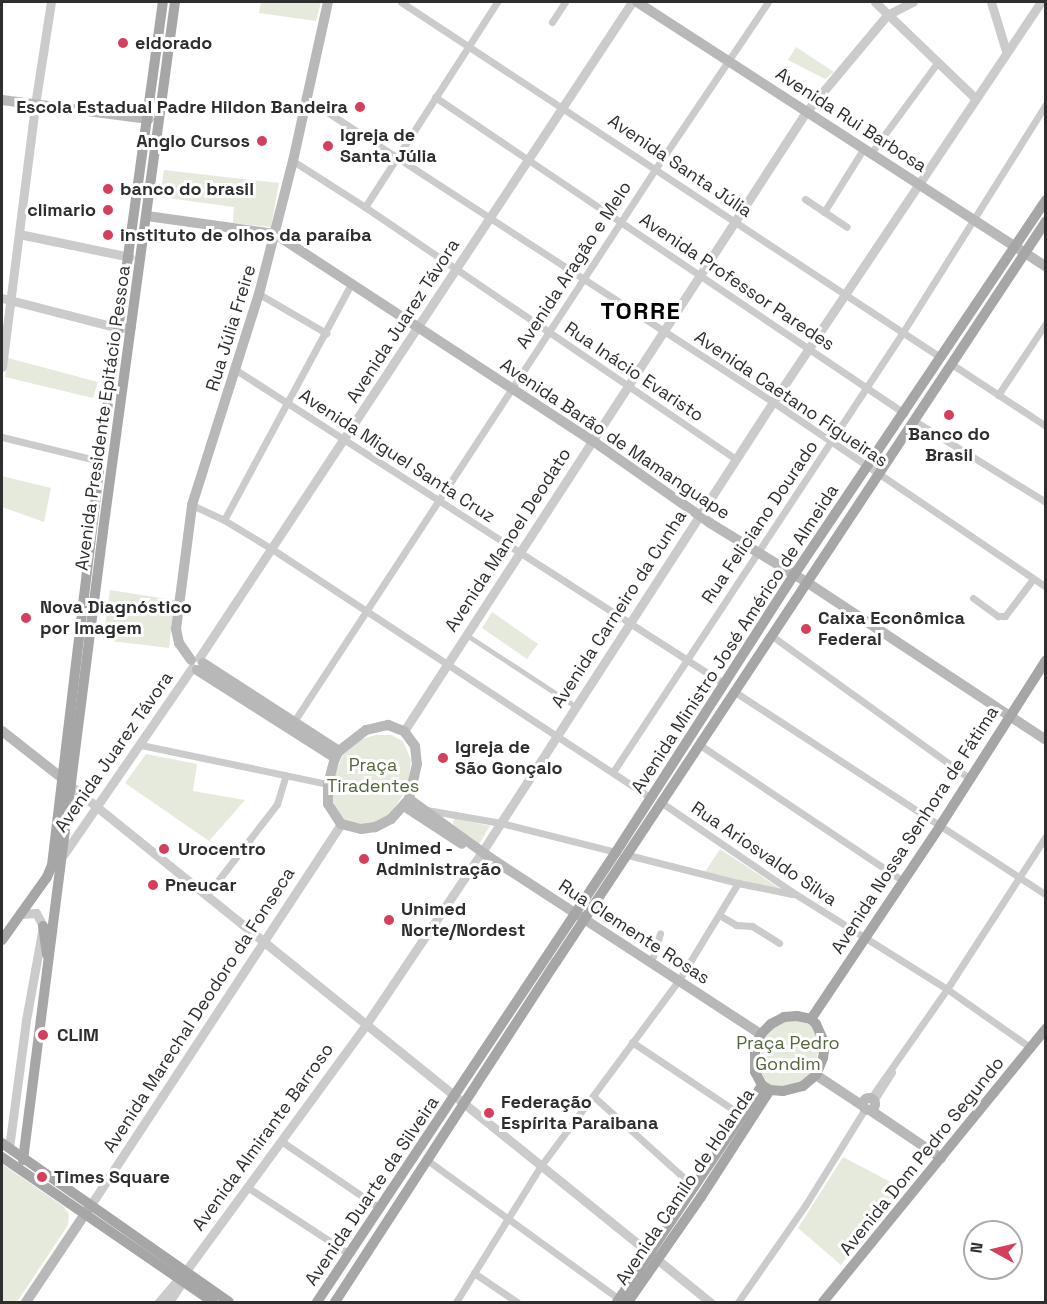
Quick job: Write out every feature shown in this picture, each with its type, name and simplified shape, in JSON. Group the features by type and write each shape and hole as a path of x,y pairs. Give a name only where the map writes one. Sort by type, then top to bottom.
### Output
{"main road":[{"name":"Avenida Presidente Epitácio Pessoa","path":"21,914 47,877 52,865 100,461 149,119 163,2"},
{"name":"Avenida Presidente Epitácio Pessoa","path":"23,1160 175,2"},
{"name":"Rua Júlia Freire","path":"197,664 179,643 176,628 192,506 259,294 293,161 328,2"},
{"name":"Avenida Rui Barbosa","path":"637,2 1046,267"},
{"path":"2,100 149,119"},
{"name":"Avenida Ministro José Américo de Almeida","path":"454,1097 616,852 700,745 807,583 950,363 1020,250 1046,200"},
{"name":"Avenida Barão de Mamanguape","path":"147,216 274,234 1046,740"},
{"name":"Avenida Ministro José Américo de Almeida","path":"464,1104 628,855 723,683 794,575 940,357 1020,250 1046,221"},
{"name":"Avenida Nossa Senhora de Fátima","path":"811,1019 940,826 1046,660"},
{"path":"197,664 337,754"},
{"path":"388,725 404,731 415,746 417,755 415,782 407,803 391,819 375,827 361,830 341,824 328,804 328,784 337,754 366,730 388,725"},
{"path":"2,731 62,778"},
{"name":"Rua Clemente Rosas","path":"407,803 427,810 484,855"},
{"name":"Rua Clemente Rosas","path":"407,803 761,1034"},
{"path":"2,940 21,914"},
{"path":"43,926 49,967"},
{"path":"784,1017 811,1019 820,1030 825,1044 817,1072 797,1089 766,1088 755,1072 753,1059 755,1046 761,1034 784,1017"},
{"name":"Avenida Dom Pedro Segundo","path":"823,1302 1046,1029"},
{"path":"817,1072 869,1104 943,1156"},
{"name":"Avenida Camilo de Holanda","path":"653,1258 695,1188 743,1116 766,1088"},
{"name":"Avenida Camilo de Holanda","path":"622,1302 701,1197 766,1088"},
{"name":"Avenida Duarte da Silveira","path":"317,1302 378,1207 454,1097"},
{"name":"Avenida Duarte da Silveira","path":"335,1302 464,1104"},
{"path":"4,1149 23,1160 87,1210"},
{"path":"4,1149 87,1210 183,1275 229,1302"},
{"path":"26,1302 87,1210"},
{"path":"183,1275 213,1302"}],"street":[{"path":"2,367 6,299 19,234 51,2"},
{"name":"Avenida Santa Júlia","path":"401,2 940,357"},
{"path":"365,207 497,2"},
{"path":"552,22 565,2"},
{"name":"Avenida Juarez Távora","path":"64,854 197,664 632,2"},
{"name":"Avenida Aragão e Melo","path":"293,724 440,502 621,221 768,2"},
{"path":"875,2 975,98"},
{"path":"887,15 913,2"},
{"path":"991,2 1005,51"},
{"name":"Avenida Carneiro da Cunha","path":"365,1026 484,855 501,823 628,624 1005,51 1041,2"},
{"name":"Avenida Manoel Deodato","path":"404,731 446,663 806,112 887,15"},
{"path":"824,212 867,151 937,63"},
{"name":"Avenida Professor Paredes","path":"435,97 904,413"},
{"name":"Avenida Caetano Figueiras","path":"307,99 773,402 867,468 1046,587"},
{"name":"Rua Feliciano Dourado","path":"613,772 867,388 1046,104"},
{"name":"Rua Inácio Evaristo","path":"293,161 365,207 736,459"},
{"path":"805,199 847,227"},
{"path":"19,234 130,257"},
{"path":"224,520 351,284"},
{"path":"259,294 326,333"},
{"path":"6,299 119,328 131,327"},
{"path":"998,395 1046,323"},
{"path":"950,363 1046,426"},
{"name":"Avenida Miguel Santa Cruz","path":"236,370 723,683"},
{"path":"913,420 1046,502"},
{"path":"2,437 100,461"},
{"name":"Rua Ariosvaldo Silva","path":"192,506 224,520 272,549 797,895 946,989 1031,1048"},
{"path":"972,598 998,616 1005,616 1033,579"},
{"path":"465,634 575,706"},
{"path":"772,636 969,778"},
{"path":"735,692 1046,895"},
{"path":"141,745 328,784"},
{"path":"700,745 902,880"},
{"path":"206,896 278,804 286,775"},
{"path":"62,778 365,1026 710,1302"},
{"name":"Rua Clemente Rosas","path":"427,810 501,823 616,852"},
{"name":"Avenida Marechal Deodoro da Fonseca","path":"87,1210 341,824"},
{"path":"738,1302 806,1204 869,1104 890,1078 893,1069 1046,836"},
{"path":"628,855 738,883 797,895"},
{"path":"456,1302 540,1167 679,980 738,883"},
{"path":"4,1149 43,926 36,913 21,914"},
{"path":"719,915 736,926 752,926 779,943"},
{"path":"651,963 660,933"},
{"name":"Avenida Almirante Barroso","path":"159,1302 183,1275 365,1026"},
{"path":"632,1042 743,1116"},
{"path":"593,1096 695,1188"},
{"path":"281,1141 378,1207"},
{"path":"427,1160 622,1302"},
{"path":"247,1187 348,1253"},
{"path":"474,1273 517,1302"},
{"name":"Avenida Almirante Barroso","path":"169,1302 183,1275"}],"green space":[{"path":"261,2 321,2 316,21 259,13"},
{"path":"796,47 834,72 825,79 788,60"},
{"path":"164,170 279,183 271,227 233,223 234,207 160,197"},
{"path":"8,358 98,382 93,398 5,377"},
{"path":"2,476 51,488 44,522 2,507"},
{"path":"110,590 174,600 169,648 103,640"},
{"path":"492,612 538,644 527,659 482,628"},
{"name":"Praça Tiradentes","path":"376,735 391,735 403,741 411,760 408,787 391,813 379,822 362,826 343,821 337,813 331,794 332,783 344,752 358,740"},
{"path":"146,754 197,764 193,791 245,800 209,841 125,783"},
{"path":"454,818 490,826 479,844 455,826"},
{"path":"720,849 782,890 705,872"},
{"name":"Praça Pedro Gondim","path":"797,1018 811,1025 819,1041 816,1066 809,1079 796,1087 774,1087 766,1081 760,1070 761,1042 781,1021"},
{"path":"843,1157 900,1187 841,1265 798,1228"},
{"path":"2,1164 63,1206 69,1214 68,1225 17,1302 2,1302"}],"place":[{"name":"eldorado","path":"123,43"},
{"name":"Escola Estadual Padre Hildon Bandeira","path":"360,107"},
{"name":"Anglo Cursos","path":"262,141"},
{"name":"Igreja de Santa Júlia","path":"328,146"},
{"name":"banco do brasil","path":"108,189"},
{"name":"climario","path":"108,210"},
{"name":"instituto de olhos da paraíba","path":"108,235"},
{"name":"Banco do Brasil","path":"949,415"},
{"name":"Nova Diagnóstico por Imagem","path":"26,618"},
{"name":"Caixa Econômica Federal","path":"806,629"},
{"name":"Igreja de São Gonçalo","path":"443,758"},
{"name":"Urocentro","path":"164,849"},
{"name":"Unimed - Administração","path":"364,859"},
{"name":"Pneucar","path":"153,885"},
{"name":"Unimed Norte/Nordest","path":"389,920"},
{"name":"CLIM","path":"43,1035"},
{"name":"Federação Espírita Paraibana","path":"489,1113"},
{"name":"Times Square","path":"42,1177"}],"district":[{"name":"TORRE","path":"641,311"}]}
